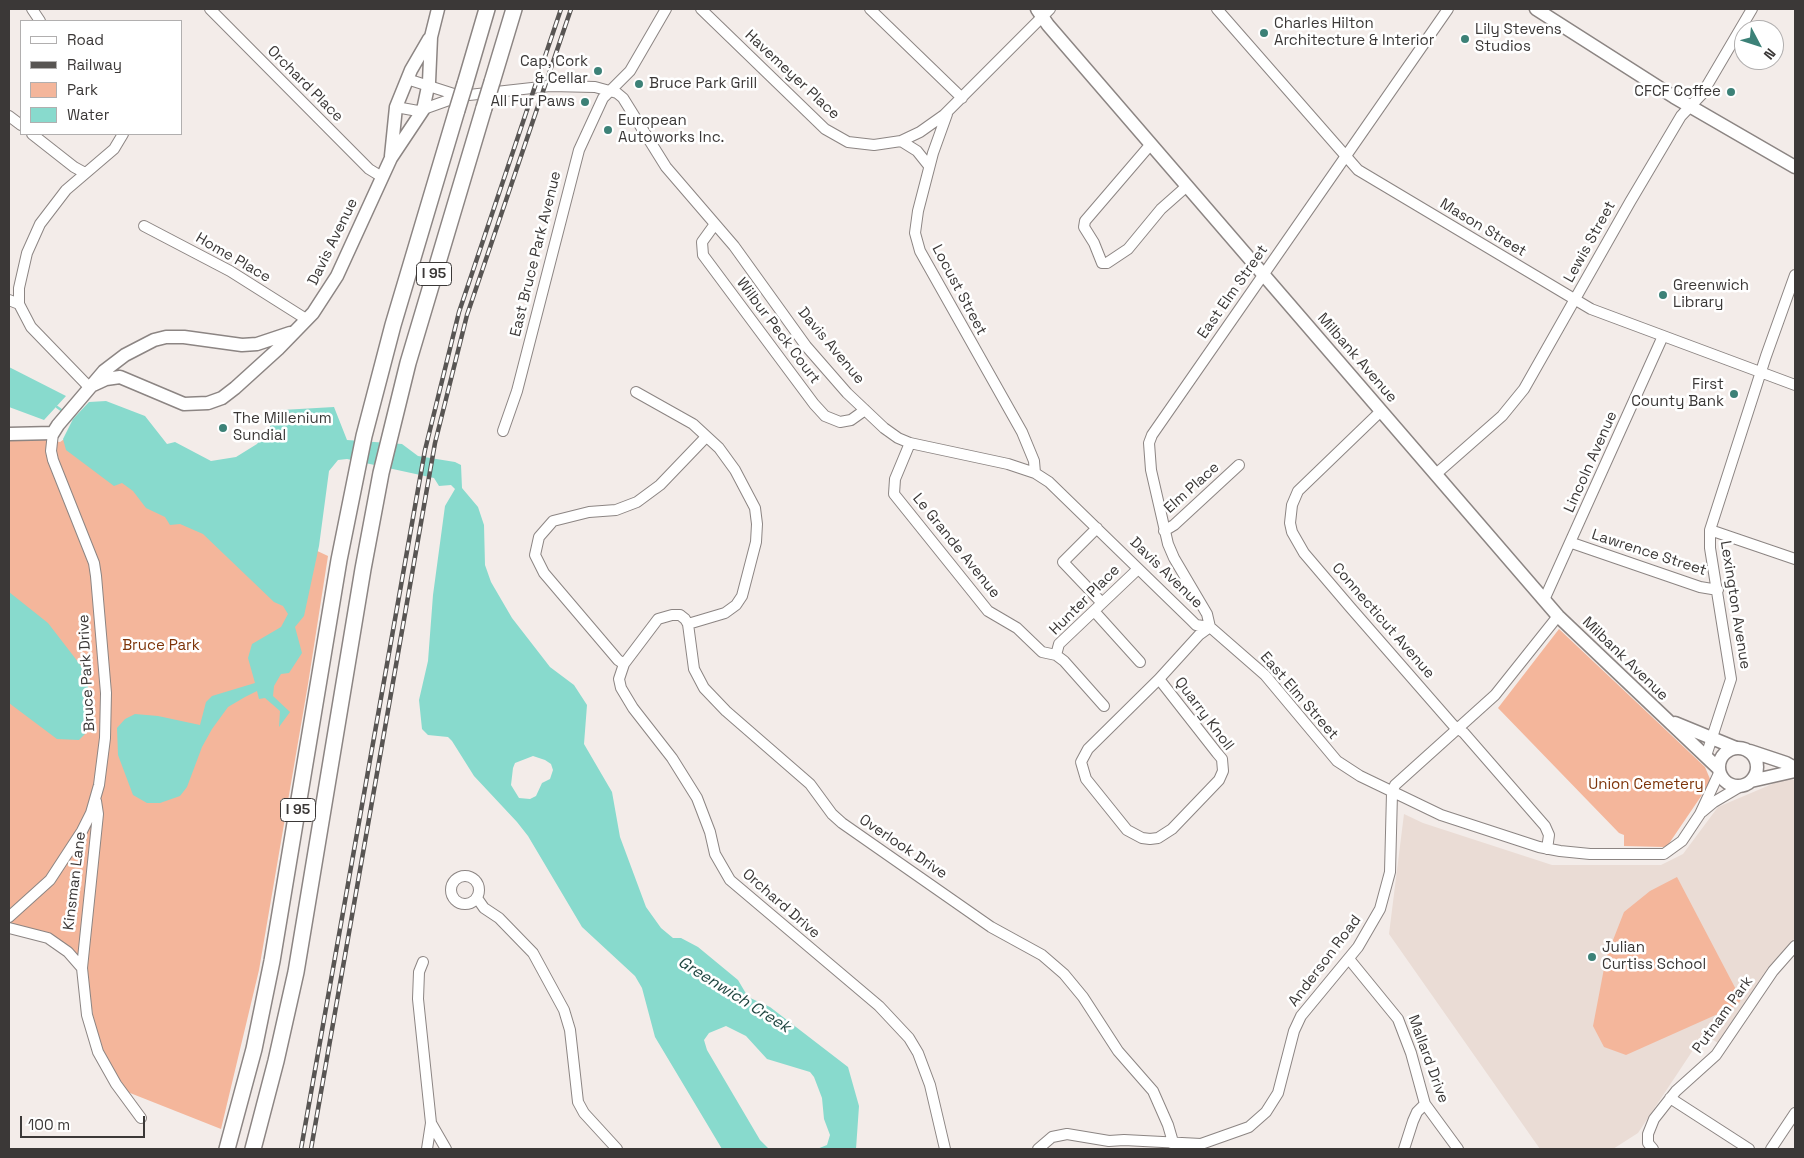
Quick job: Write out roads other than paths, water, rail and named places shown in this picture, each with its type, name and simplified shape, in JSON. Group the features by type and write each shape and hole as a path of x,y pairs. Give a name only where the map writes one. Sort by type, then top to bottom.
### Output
{"highway":[{"name":"I 95","path":"227,1149 254,1049 271,969 339,560 364,436 389,340 487,9"},
{"name":"I 95","path":"253,1149 276,1061 296,972 363,569 388,442 416,334 514,9"}],"main road":[{"path":"431,37 438,9"},
{"path":"1536,9 1605,55 1690,107 1795,167"},
{"name":"Milbank Avenue","path":"1043,11 1151,144 1558,616 1720,770"},
{"name":"Davis Avenue","path":"391,158 396,107 407,78 431,37"},
{"name":"Davis Avenue","path":"92,386 106,379 120,378 184,404 208,403 222,398 235,388 278,349 292,332 320,306 332,286 391,158 422,110 428,86 431,37"},
{"name":"Davis Avenue","path":"56,429 104,371 125,355 160,339 202,338 249,345 273,340 292,332"},
{"path":"9,434 56,429"},
{"name":"Milbank Avenue","path":"1664,718 1736,748"},
{"path":"1736,748 1786,763 1795,770 1746,784 1727,782 1720,770 1722,756 1736,748"},
{"path":"1746,784 1758,767 1750,751"}],"street":[{"path":"32,9 39,20"},
{"name":"Orchard Place","path":"210,9 369,169 382,177"},
{"name":"East Bruce Park Avenue","path":"503,431 518,391 576,159 600,105 611,90 630,71 666,9"},
{"name":"Havemeyer Place","path":"701,9 825,129 848,142 860,144 898,142 920,132 962,98 1043,11"},
{"path":"870,9 962,98"},
{"name":"Mason Street","path":"1217,9 1345,158 1358,170 1591,310 1795,385"},
{"name":"East Elm Street","path":"1448,9 1152,435 1149,443 1151,470 1164,531 1174,558 1208,614 1210,627 1244,655 1264,675 1337,761 1360,776 1441,815 1547,849 1590,854 1664,854 1682,841 1700,814 1720,770"},
{"name":"Lewis Street","path":"1436,474 1502,416 1517,399 1681,116 1702,94 1752,9"},
{"path":"407,78 460,97"},
{"path":"396,107 413,111 422,110 460,97 550,86 611,90"},
{"name":"Davis Avenue","path":"611,90 623,98 666,167 754,272 806,346 884,428 910,443 1008,464 1035,474 1057,488 1190,620 1196,625 1210,627"},
{"name":"Locust Street","path":"948,110 938,134 915,226 920,251 1022,432 1034,461 1035,474"},
{"path":"9,116 20,124"},
{"path":"33,135 74,167 85,173"},
{"path":"92,386 31,327 19,304 19,288 32,240 40,224 66,190 114,149 122,135"},
{"path":"898,142 917,151 929,166"},
{"path":"1151,144 1085,221 1084,227 1094,243 1102,263 1107,263 1128,249 1161,209 1188,186"},
{"name":"Wilbur Peck Court","path":"715,224 702,242 703,255 814,404 825,416 840,422 851,420 865,410"},
{"name":"Home Place","path":"144,226 230,271 306,319"},
{"name":"Lexington Avenue","path":"1706,756 1731,679 1710,548 1710,530 1761,372 1795,275"},
{"path":"9,300 19,304"},
{"name":"Lincoln Avenue","path":"1544,600 1572,543 1663,336"},
{"path":"636,392 694,424 727,457 746,488 754,508 757,524 756,542 746,587 736,605 725,613 688,624 680,615 666,616 658,620 624,664 618,660 544,573 535,555 538,537 553,521 589,512 616,510 637,502 660,485 706,437"},
{"name":"Connecticut Avenue","path":"1381,411 1298,491 1292,505 1290,523 1292,532 1304,553 1545,826 1549,835 1547,849"},
{"name":"Bruce Park Drive","path":"9,917 40,891 65,860 82,831 95,797 104,750 106,701 96,576 87,544 53,460 51,451 56,429"},
{"name":"Le Grande Avenue","path":"910,443 895,479 894,494 988,611 1016,628 1042,652 1056,655 1064,661 1104,706"},
{"name":"Elm Place","path":"1164,531 1174,525 1239,465"},
{"path":"1097,528 1063,562 1102,604"},
{"path":"1710,530 1795,559"},
{"name":"Lawrence Street","path":"1572,543 1700,587 1718,590"},
{"name":"Hunter Place","path":"1056,655 1059,644 1138,568"},
{"path":"1094,611 1140,662"},
{"path":"1392,792 1395,785 1496,695 1558,616"},
{"name":"Overlook Drive","path":"688,624 694,669 704,688 726,710 805,779 832,814 850,829 991,927 1042,956 1064,974 1083,997 1118,1051 1153,1091 1174,1146"},
{"name":"Quarry Knoll","path":"1159,679 1222,759 1223,771 1219,780 1172,829 1158,838 1150,839 1142,838 1126,830 1086,779 1081,762 1088,749 1159,679 1199,635 1210,627"},
{"name":"Orchard Drive","path":"624,664 619,679 621,688 633,708 672,758 697,798 720,866 747,896 879,1006 909,1038 918,1052 930,1085 945,1149"},
{"name":"East Elm Street","path":"1700,814 1714,802 1746,784"},
{"name":"Anderson Road","path":"1038,1149 1052,1137 1067,1134 1110,1142 1198,1147 1249,1127 1266,1112 1278,1093 1294,1031 1301,1016 1349,958 1372,925 1386,893 1392,852 1392,792"},
{"name":"Kinsman Lane","path":"95,797 98,814 82,968 88,1015 98,1052 116,1084 141,1118"},
{"path":"477,898 484,908 521,940 538,961 564,1010 570,1030 578,1102 584,1113 617,1149"},
{"name":"Kinsman Lane","path":"9,928 48,938 68,952 82,968"},
{"name":"Putnam Park","path":"1653,1149 1648,1143 1648,1134 1654,1119 1670,1098 1716,1055 1773,971 1795,946"},
{"name":"Mallard Drive","path":"1349,958 1398,1018 1411,1053 1425,1104 1458,1149"},
{"path":"423,962 419,972 418,999 432,1123 427,1149"},
{"path":"1670,1098 1749,1149"},
{"path":"1404,1149 1413,1120 1425,1104"},
{"path":"1770,1149 1795,1113"},
{"path":"432,1123 446,1149"}],"water":[{"path":"9,367 66,396 44,420 9,407"},
{"path":"106,401 145,416 167,444 175,442 211,461 236,457 257,444 282,410 334,407 347,440 402,444 418,456 455,462 461,465 462,488 478,507 484,525 485,565 491,582 512,618 550,667 574,685 587,705 584,744 612,792 620,837 646,907 661,928 673,938 681,938 698,947 738,980 748,997 770,1007 848,1067 859,1106 856,1149 817,1149 827,1145 830,1135 824,1119 822,1098 814,1077 810,1072 767,1059 746,1036 726,1026 709,1033 704,1040 707,1050 760,1140 769,1149 722,1149 655,1037 642,988 635,976 582,927 528,836 474,776 452,741 448,737 428,735 422,729 419,700 428,661 433,595 445,506 455,489 451,485 439,486 434,478 347,459 338,460 329,471 319,546 304,616 295,627 302,653 289,673 281,674 274,686 273,696 290,712 279,727 280,711 265,698 259,699 257,691 245,697 228,707 212,729 202,747 187,787 180,796 160,803 147,803 133,795 118,755 117,728 125,719 135,714 158,716 200,725 206,702 212,696 255,683 248,658 252,644 281,627 288,614 283,606 274,602 203,534 180,524 170,525 165,517 146,508 133,491 122,483 114,486 66,450 63,439 73,419 89,402","holes":["533,756 551,764 553,770 550,779 542,783 536,796 530,799 519,798 511,785 515,763"]},
{"path":"9,592 48,623 85,671 95,724 79,740 57,739 9,703"}],"waterway":[{"name":"Greenwich Creek","path":"57,407 64,412"}],"railway":[{"path":"301,1149 425,450 459,312 561,9"},
{"path":"311,1149 435,443 467,315 571,9"}],"place":[{"name":"Charles Hilton Architecture & Interior","path":"1264,33"},
{"name":"Lily Stevens Studios","path":"1465,39"},
{"name":"Cap, Cork & Cellar","path":"598,71"},
{"name":"Bruce Park Grill","path":"639,84"},
{"name":"CFCF Coffee","path":"1731,92"},
{"name":"All Fur Paws","path":"585,102"},
{"name":"European Autoworks Inc.","path":"608,130"},
{"name":"Greenwich Library","path":"1663,295"},
{"name":"First County Bank","path":"1734,394"},
{"name":"The Millenium Sundial","path":"223,428"},
{"name":"Julian Curtiss School","path":"1592,957"}],"park label":[{"name":"Bruce Park","path":"161,646"},
{"name":"Union Cemetery","path":"1646,785"}]}
